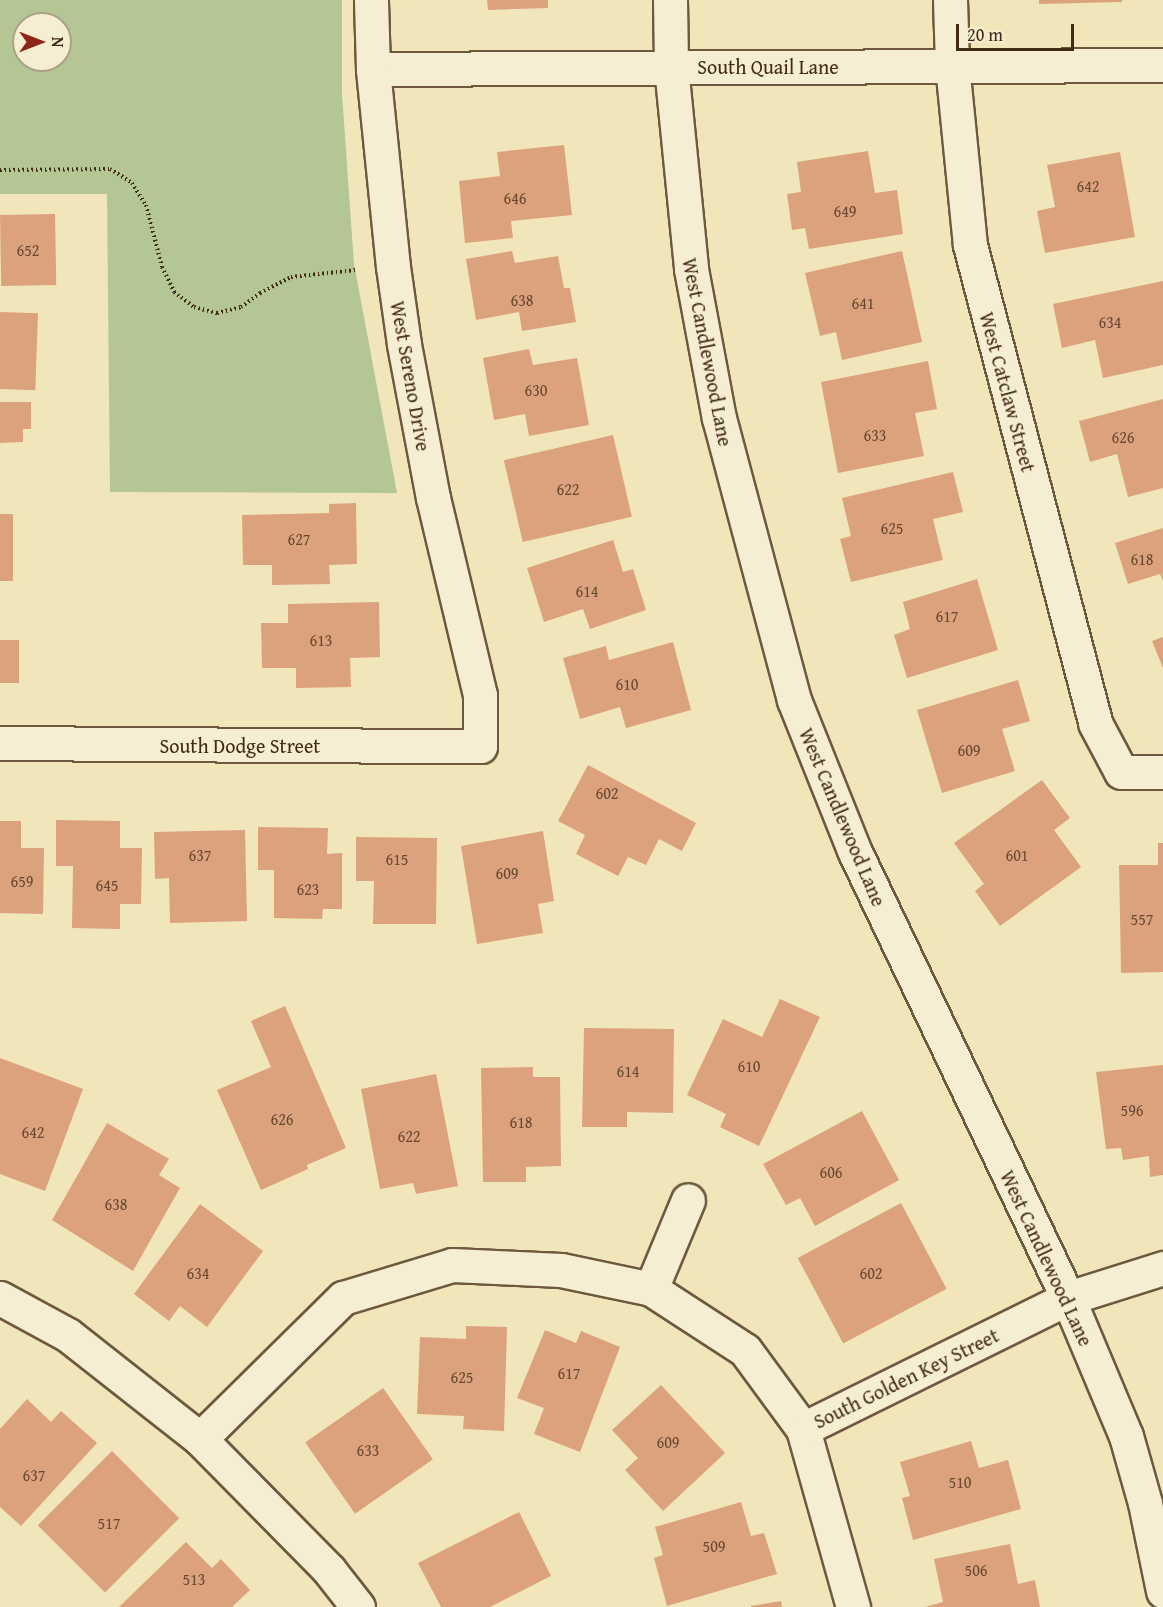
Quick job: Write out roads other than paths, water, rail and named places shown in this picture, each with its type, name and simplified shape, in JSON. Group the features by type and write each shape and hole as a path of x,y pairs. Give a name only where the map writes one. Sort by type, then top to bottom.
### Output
{"street":[{"name":"West Sereno Drive","path":"371,0 373,69 393,267 433,498 480,695 480,746"},
{"name":"West Candlewood Lane","path":"670,0 671,67 690,269 717,406 755,563 794,700 859,860 1068,1298 1126,1436 1145,1503 1163,1591"},
{"name":"West Catclaw Street","path":"950,0 952,65 970,245 1095,723 1120,772 1163,772"},
{"name":"South Quail Lane","path":"373,69 1163,65"},
{"name":"South Dodge Street","path":"0,743 480,746"},
{"path":"651,1289 688,1200"},
{"name":"South Golden Key Street","path":"200,1439 343,1298 452,1265 561,1270 651,1289 745,1350 803,1429 1068,1298 1163,1268"},
{"path":"0,1298 68,1335 200,1439 329,1570 358,1607"},
{"path":"803,1429 853,1607"}]}
